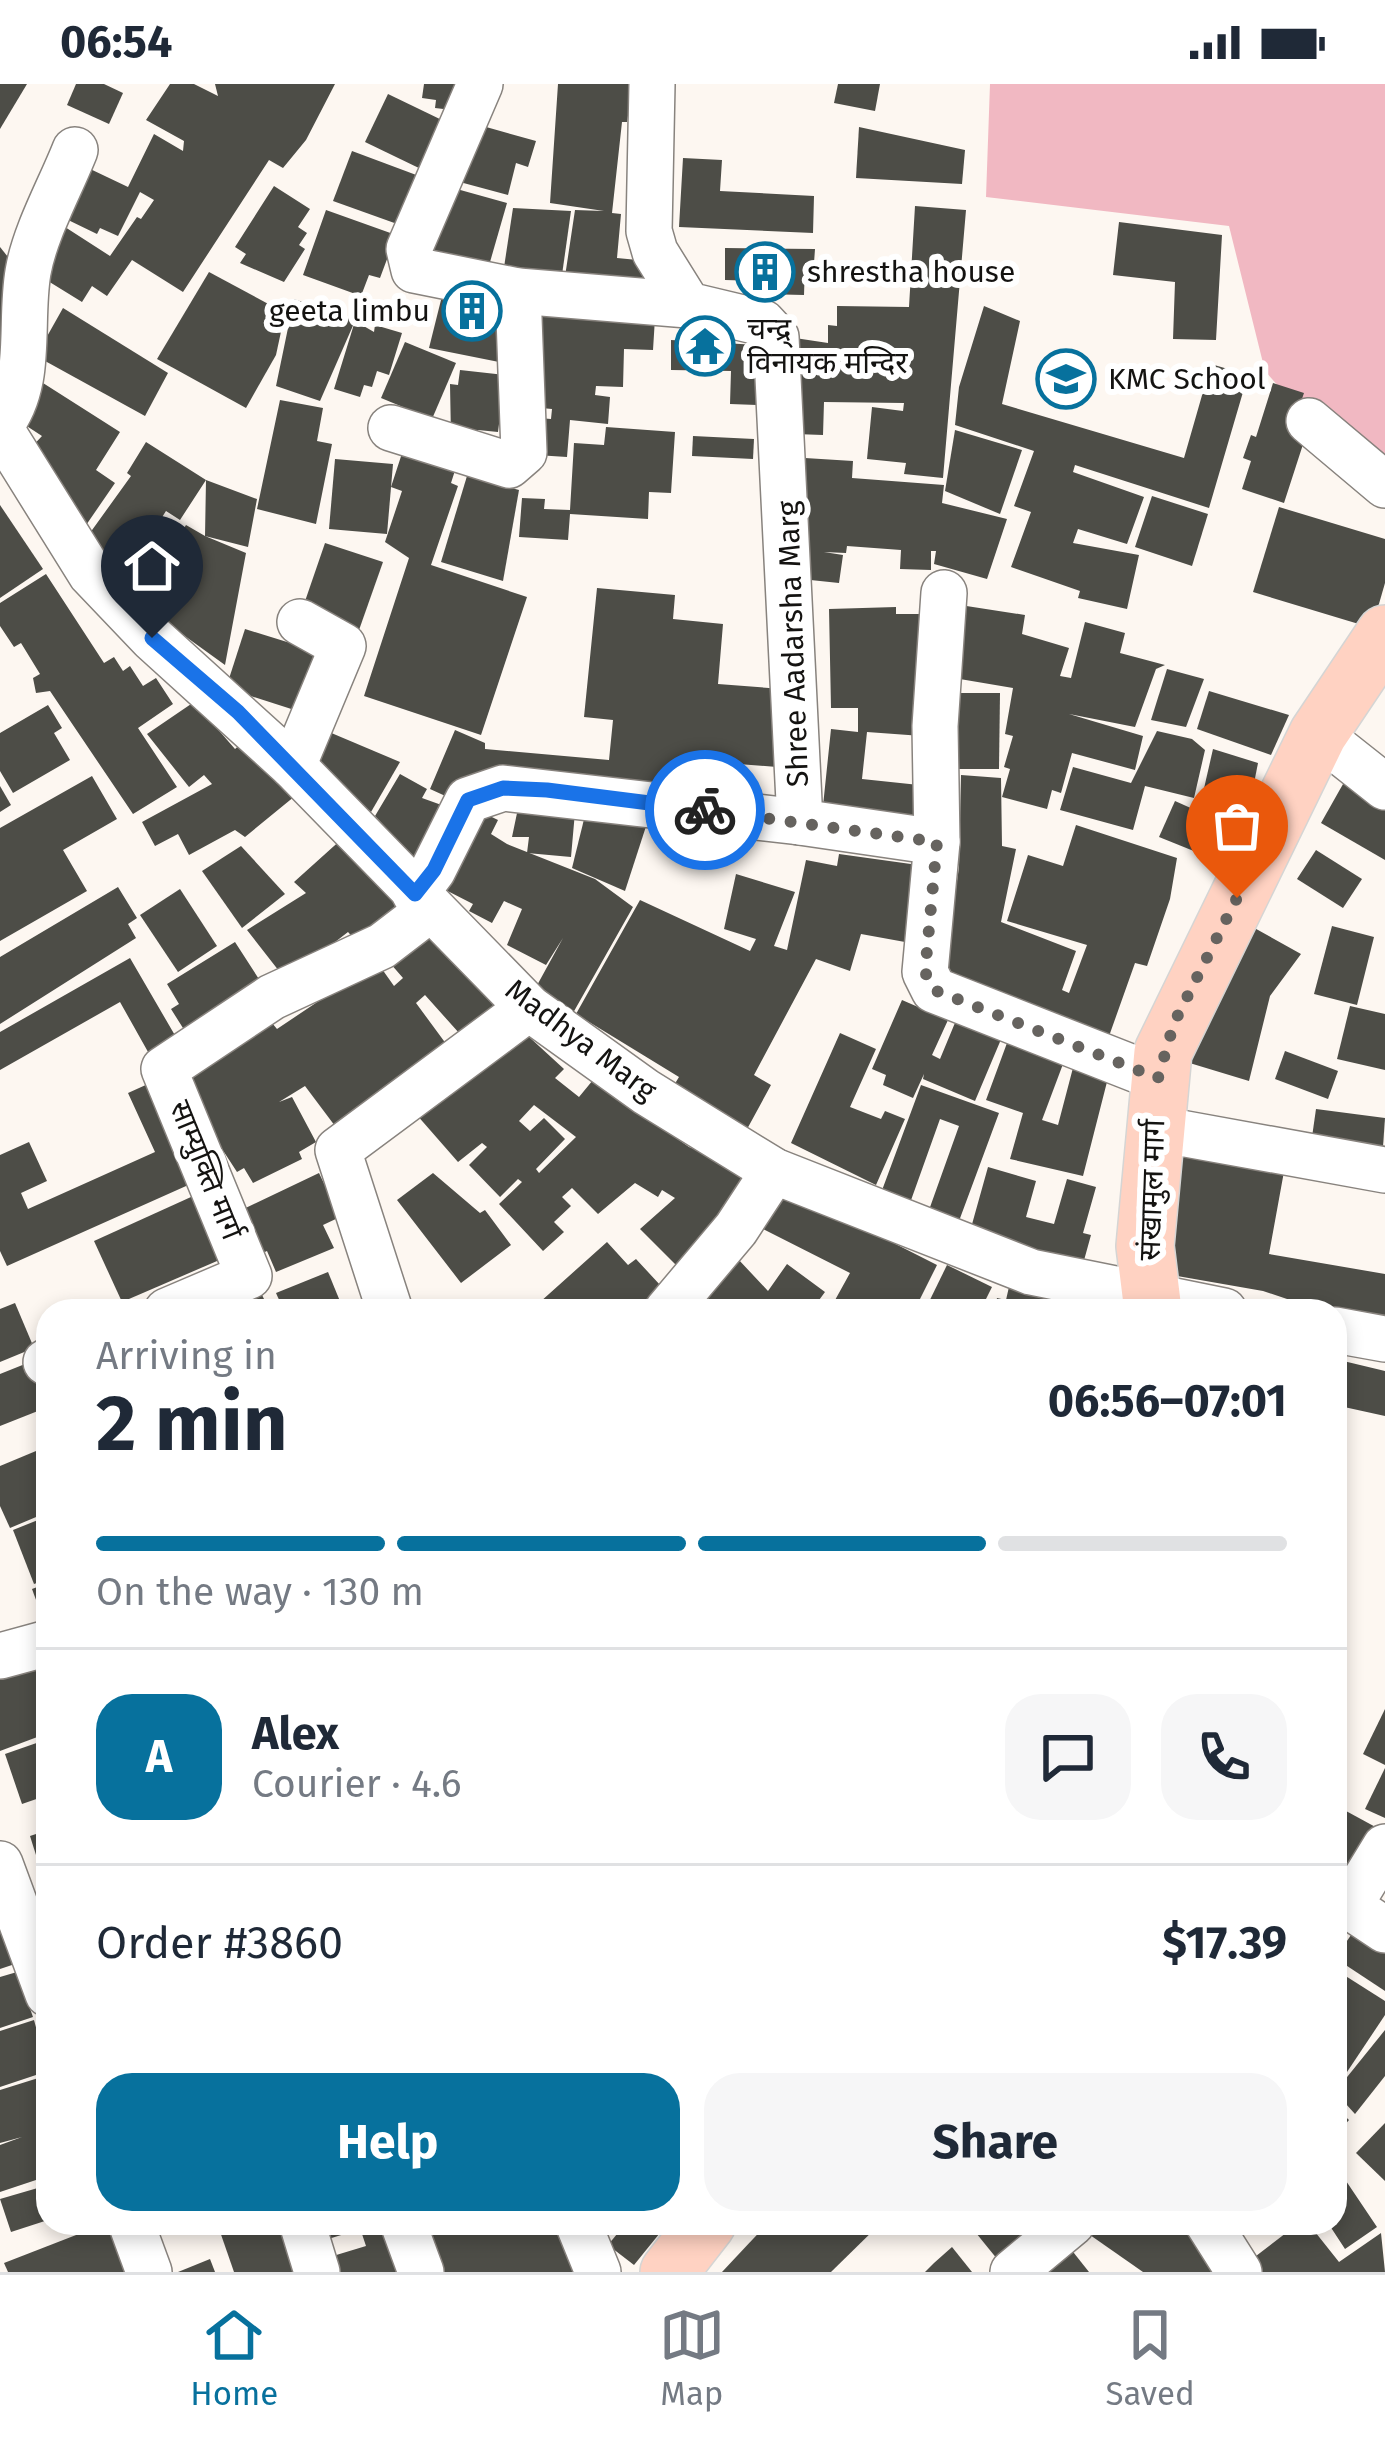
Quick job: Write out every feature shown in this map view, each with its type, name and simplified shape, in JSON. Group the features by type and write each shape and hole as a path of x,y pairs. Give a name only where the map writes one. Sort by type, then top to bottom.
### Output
{"main road":[{"name":"संखामुल मार्ग","path":"1151,1299 1145,1246 1156,1103 1174,1023 1318,734 1385,634"},
{"path":"669,2272 698,2235"}],"street":[{"path":"480,84 409,249 414,270 429,277 518,290 688,305"},
{"path":"652,84 649,231 655,252 688,305"},
{"path":"0,427 12,411 22,368 28,270 75,150"},
{"path":"391,428 509,465 524,452 518,290"},
{"name":"Shree Aadarsha Marg","path":"688,305 763,323 776,337 800,822 937,842"},
{"path":"1309,422 1385,485"},
{"name":"Madhya Marg","path":"0,427 91,574 163,648 292,766 529,1007 646,1092 774,1171 1031,1272 1130,1299"},
{"path":"944,593 935,725 937,842 925,972 934,990 1156,1103 1385,1170"},
{"path":"292,766 343,646 300,622"},
{"path":"1318,734 1385,787"},
{"path":"422,902 468,800 503,788 800,822"},
{"name":"साम्युक्ति मार्ग","path":"195,1299 249,1276 164,1069 272,997 382,946 422,902"},
{"path":"386,1299 338,1150 529,1007"},
{"path":"678,1299 736,1229 774,1171"},
{"path":"1347,1332 1385,1339"},
{"path":"0,1656 36,1646"},
{"path":"1385,1847 1348,1906 1385,1930"},
{"path":"0,1864 36,1962"},
{"path":"135,2235 149,2272"},
{"path":"306,2235 317,2272"},
{"path":"408,2235 421,2272"},
{"path":"583,2235 598,2272"},
{"path":"1012,2272 1057,2235"},
{"path":"1216,2235 1239,2272"}],"shaded area":[{"path":"990,84 1385,84 1385,506 1265,371 1229,226 986,197"}],"building":[{"path":"0,84 27,84 0,129"},
{"path":"76,84 104,84 123,93 109,124 67,105"},
{"path":"170,84 194,84 218,96 215,84 335,84 306,140 283,168 269,160 183,292 132,260 107,296 92,286 82,302 35,273 65,227 110,256 137,217 141,219 154,200 140,192 118,236 100,228 97,234 64,218 86,167 128,187 154,134 183,151 184,141 146,120"},
{"path":"424,84 473,84 469,112 435,108 436,100 422,98"},
{"path":"558,84 633,84 627,122 622,122 612,213 621,214 617,258 648,261 645,297 563,290 575,210 604,211 550,203"},
{"path":"838,84 880,84 875,111 834,103"},
{"path":"388,94 446,122 423,170 365,142"},
{"path":"472,123 536,141 528,167 516,163 508,195 456,181"},
{"path":"859,127 965,150 962,184 856,178"},
{"path":"352,151 419,176 400,225 333,201"},
{"path":"683,158 722,160 720,191 814,196 813,233 679,227"},
{"path":"274,186 310,209 298,227 307,233 299,245 305,249 284,282 240,263 246,254 235,247"},
{"path":"446,186 507,203 488,269 427,252"},
{"path":"915,206 966,210 943,478 904,474 906,463 867,459 872,407 903,411 904,403 824,402 823,435 795,434 795,338 828,343 828,325 837,326 837,306 909,307"},
{"path":"513,208 571,211 561,282 503,274"},
{"path":"326,210 396,235 380,278 369,275 361,296 303,275"},
{"path":"1119,222 1222,235 1216,340 1173,339 1175,282 1113,275"},
{"path":"0,247 20,272 0,398"},
{"name":"shrestha house","path":"725,248 815,249 814,263 805,263 804,295 760,294 760,281 725,280"},
{"path":"209,272 285,313 276,355 246,408 157,359"},
{"name":"geeta limbu","path":"445,284 509,299 504,363 429,348"},
{"path":"294,299 355,321 320,401 276,386"},
{"path":"984,306 1020,321 1002,404 1184,458 1211,364 1248,375 1209,508 1075,465 1073,472 1144,497 1127,544 1078,529 1073,543 1139,555 1127,609 1078,598 1080,591 1011,567 1031,512 1014,506 1034,451 955,425 959,387"},
{"path":"539,307 655,318 653,350 624,349 623,387 596,386 595,395 610,397 608,424 570,420 567,457 536,455 539,418 551,419 552,409 530,407"},
{"path":"63,308 168,373 145,416 36,356"},
{"path":"355,321 374,332 375,325 402,333 389,375 377,371 372,387 364,385 360,397 334,389"},
{"path":"671,340 758,345 757,405 730,404 731,371 671,370"},
{"path":"405,342 456,363 432,419 381,398"},
{"path":"460,370 505,375 498,432 478,430 476,440 451,437 450,384 458,385"},
{"path":"43,383 120,432 96,470 115,483 82,531 25,454 42,436 19,421"},
{"path":"1273,383 1304,393 1292,428 1307,432 1284,503 1242,489 1251,461 1243,458 1251,435 1256,437"},
{"path":"280,400 323,408 317,441 332,444 316,524 257,509"},
{"path":"606,427 675,432 671,493 649,492 648,519 570,514 568,540 519,537 522,498 545,499 544,509 570,510 574,443 604,445"},
{"path":"955,430 1022,450 1000,514 945,491"},
{"path":"693,436 754,439 753,459 692,456"},
{"path":"406,441 459,458 451,483 458,486 431,565 527,597 481,735 364,696 409,558 385,542 402,491 391,487"},
{"path":"146,442 206,480 180,520 166,511 144,545 127,535 110,562 82,544 131,476 127,473"},
{"path":"805,458 853,461 852,478 944,485 942,503 1007,519 987,579 934,564 936,551 931,551 931,570 900,569 901,550 847,546 846,553 824,552 843,555 839,583 801,579"},
{"path":"335,459 393,464 387,534 329,529"},
{"path":"467,476 519,490 503,581 441,562"},
{"path":"206,480 257,499 248,547 205,536"},
{"path":"1152,496 1208,514 1192,566 1135,547"},
{"path":"0,505 43,569 0,598"},
{"path":"1279,507 1385,539 1385,583 1372,628 1253,592"},
{"path":"186,525 246,553 225,665 164,621 131,613"},
{"path":"325,543 383,562 359,630 302,610"},
{"path":"46,574 104,663 114,657 123,671 130,666 143,686 156,678 173,704 138,728 177,787 133,814 50,691 36,693 33,678 40,674 21,643 14,647 0,626 0,603"},
{"path":"597,588 675,595 673,619 723,624 718,684 783,689 777,767 712,762 709,798 463,804 430,789 455,730 485,743 485,749 609,760 613,720 584,717"},
{"path":"960,605 1025,615 1022,634 1069,648 1060,676 1071,678 1085,622 1125,633 1120,653 1165,665 1156,669 1135,727 1069,714 1143,736 1135,770 1072,753 1061,793 1052,790 1047,809 1002,797 1010,769 1004,767 1013,736 1005,734 1013,688 948,677"},
{"path":"896,607 896,614 921,614 922,736 867,732 862,779 919,785 915,827 823,806 831,729 858,732 858,708 831,708 829,609"},
{"path":"245,629 329,655 310,715 226,688"},
{"path":"1167,669 1204,679 1186,727 1151,720"},
{"path":"1209,691 1289,715 1271,755 1197,729"},
{"path":"947,693 1000,693 999,769 947,769"},
{"path":"194,702 235,749 245,740 295,796 245,837 235,830 189,855 178,834 155,846 142,822 212,784 204,775 189,787 147,734"},
{"path":"48,705 62,728 54,733 70,760 13,793 0,771 0,733"},
{"path":"1157,731 1192,739 1205,750 1194,798 1145,786 1133,830 1060,810 1073,767 1131,783"},
{"path":"329,732 400,762 371,812 311,765"},
{"path":"1213,749 1258,763 1246,824 1200,806"},
{"path":"400,774 427,789 422,798 461,812 429,875 375,816"},
{"path":"961,775 1001,778 1002,846 1016,849 1001,922 1076,951 1062,990 1069,993 1087,945 1007,921 1028,855 1063,866 1076,825 1177,858 1170,899 1147,966 1135,963 1108,1039 943,980 959,867"},
{"path":"92,776 117,819 63,850 87,891 0,941 0,828"},
{"path":"1347,777 1385,799 1385,860 1321,823"},
{"path":"0,786 11,805 0,812"},
{"path":"521,794 575,812 571,857 527,853 529,837 512,837"},
{"path":"589,799 651,811 625,891 572,868"},
{"path":"1175,801 1240,830 1226,864 1159,837"},
{"path":"471,807 498,820 491,834 507,844 595,879 633,907 573,1013 535,989 563,938 546,965 507,945 522,909 504,901 492,923 469,911 473,904 432,883"},
{"path":"344,837 410,910 365,951 348,932 286,980 247,930 306,893 294,882"},
{"path":"241,846 285,894 242,928 202,871"},
{"path":"1316,850 1362,879 1343,908 1297,879"},
{"path":"839,854 918,865 905,942 861,934 850,971 816,959 754,1075 771,1085 746,1131 671,1090 679,1077 576,1014 640,900 750,951 756,939 724,929 736,874 795,892 774,946 787,950 806,860 837,866"},
{"path":"118,887 137,918 128,924 136,938 0,1024 0,957"},
{"path":"180,889 217,946 178,972 140,915"},
{"path":"424,918 507,1009 468,1043 425,995 416,1003 455,1056 335,1126 305,1086 279,1102 292,1097 316,1142 299,1152 302,1159 253,1183 244,1168 237,1172 174,1075 272,1023 277,1029 377,962 394,986 403,978 383,955"},
{"path":"1249,925 1301,954 1270,996 1249,1081 1183,1061"},
{"path":"1332,926 1374,937 1357,1005 1314,994"},
{"path":"235,942 264,987 188,1036 171,1009 179,1004 167,984"},
{"path":"130,958 180,1044 152,1059 120,1002 0,1070 0,1032"},
{"path":"902,1000 948,1020 932,1055 940,1059 957,1018 1002,1037 975,1101 923,1079 924,1074 913,1098 883,1085 886,1075 872,1069"},
{"path":"1350,1006 1385,1014 1385,1070 1337,1059"},
{"path":"515,1024 564,1069 555,1078 579,1097 593,1080 689,1147 752,1172 680,1269 640,1229 675,1198 662,1190 658,1197 635,1183 598,1214 572,1188 562,1197 571,1206 554,1222 564,1232 543,1251 499,1204 522,1182 518,1179 500,1197 469,1165 487,1147 482,1143 458,1162 416,1114","holes":["534,1105 576,1137 539,1173 536,1169 565,1139 544,1118 530,1131 519,1121"]},
{"path":"840,1033 876,1049 850,1107 881,1119 885,1111 905,1119 876,1185 791,1143"},
{"path":"1007,1043 1063,1064 1042,1120 1058,1125 1074,1064 1109,1074 1083,1176 1010,1159 1023,1113 986,1100"},
{"path":"1285,1051 1338,1071 1328,1099 1275,1079"},
{"path":"159,1079 204,1178 7,1266 0,1251 0,1155 29,1142 47,1181 21,1193 28,1209 155,1152 128,1093"},
{"path":"921,1085 999,1113 959,1221 929,1210 959,1126 940,1119 910,1203 881,1193"},
{"path":"1316,1109 1385,1118 1383,1147 1312,1137"},
{"path":"1180,1140 1287,1155 1269,1254 1385,1274 1385,1332 1347,1319 1347,1299 1287,1299 1160,1273"},
{"path":"988,1167 1036,1181 1026,1217 1054,1224 1067,1179 1096,1187 1083,1233 1091,1235 1083,1264 969,1235"},
{"path":"319,1173 340,1217 323,1225 334,1248 276,1272 267,1251 254,1257 233,1214"},
{"path":"433,1173 480,1213 485,1210 511,1245 461,1283 397,1200"},
{"path":"785,1188 937,1265 920,1299 836,1299 850,1273 763,1229"},
{"path":"202,1192 231,1255 121,1299 94,1241"},
{"path":"607,1242 628,1265 636,1259 661,1286 647,1299 543,1299"},
{"path":"738,1259 768,1291 787,1264 825,1292 820,1299 704,1299 698,1293"},
{"path":"947,1265 992,1287 986,1299 930,1299"},
{"path":"328,1272 339,1299 279,1299 276,1293"},
{"path":"1011,1278 1075,1299 1006,1299"},
{"path":"254,1279 264,1299 212,1299"},
{"path":"15,1303 34,1348 0,1362 0,1309"},
{"path":"35,1360 36,1412 0,1426 0,1374"},
{"path":"1347,1362 1385,1371 1385,1416 1347,1408"},
{"path":"36,1451 36,1517 10,1528 0,1506 0,1466"},
{"path":"36,1521 36,1583 34,1584 13,1530"},
{"path":"33,1658 36,1666 36,1738 0,1751 0,1670"},
{"path":"1385,1709 1385,1765 1363,1754"},
{"path":"36,1743 36,1799 22,1804 5,1754"},
{"path":"1385,1768 1385,1818 1365,1809"},
{"path":"1347,1812 1381,1830 1347,1885"},
{"path":"1363,1918 1385,1934 1385,1991 1347,1966 1347,1941"},
{"path":"0,1928 15,1964 0,1969"},
{"path":"17,1972 33,2017 0,2028 0,1977"},
{"path":"1347,1977 1385,2001 1385,2015 1347,2072"},
{"path":"34,2020 36,2075 0,2087 0,2031"},
{"path":"1385,2030 1385,2076 1355,2114 1347,2105 1347,2077"},
{"path":"36,2079 36,2180 0,2192 0,2145 22,2137 0,2143 0,2090"},
{"path":"1385,2123 1385,2181 1356,2153"},
{"path":"1347,2182 1377,2227 1345,2249 1336,2235 1347,2235"},
{"path":"36,2188 36,2224 11,2232 0,2199"},
{"path":"1381,2233 1385,2272 1247,2272 1243,2266 1283,2235 1318,2235 1339,2262"},
{"path":"76,2235 111,2235 125,2272 8,2272 4,2263"},
{"path":"221,2235 294,2235 301,2272 234,2272"},
{"path":"309,2235 341,2235 312,2244"},
{"path":"362,2235 387,2235 399,2272 338,2272 333,2256 366,2246"},
{"path":"424,2235 569,2235 576,2272 438,2272"},
{"path":"616,2235 658,2235 634,2265 608,2245"},
{"path":"757,2235 869,2235 831,2272 722,2272"},
{"path":"978,2235 1034,2235 1006,2270"},
{"path":"1090,2235 1209,2235 1232,2272 1143,2272"},
{"path":"1066,2243 1089,2272 1029,2272"},
{"path":"952,2247 972,2272 925,2272 934,2263"},
{"path":"210,2259 215,2272 178,2272"}],"way so far":[{"path":"705,810 937,842 925,972 934,990 1158,1078 1174,1023 1237,898"}],"place":[{"name":"shrestha house","path":"765,272"},
{"name":"geeta limbu","path":"472,311"},
{"name":"चन्द्र् विनायक मन्दिर","path":"705,346"},
{"name":"KMC School","path":"1066,379"}],"route":[{"path":"152,638 238,712 415,894 434,870 468,800 503,788 705,810"}]}
